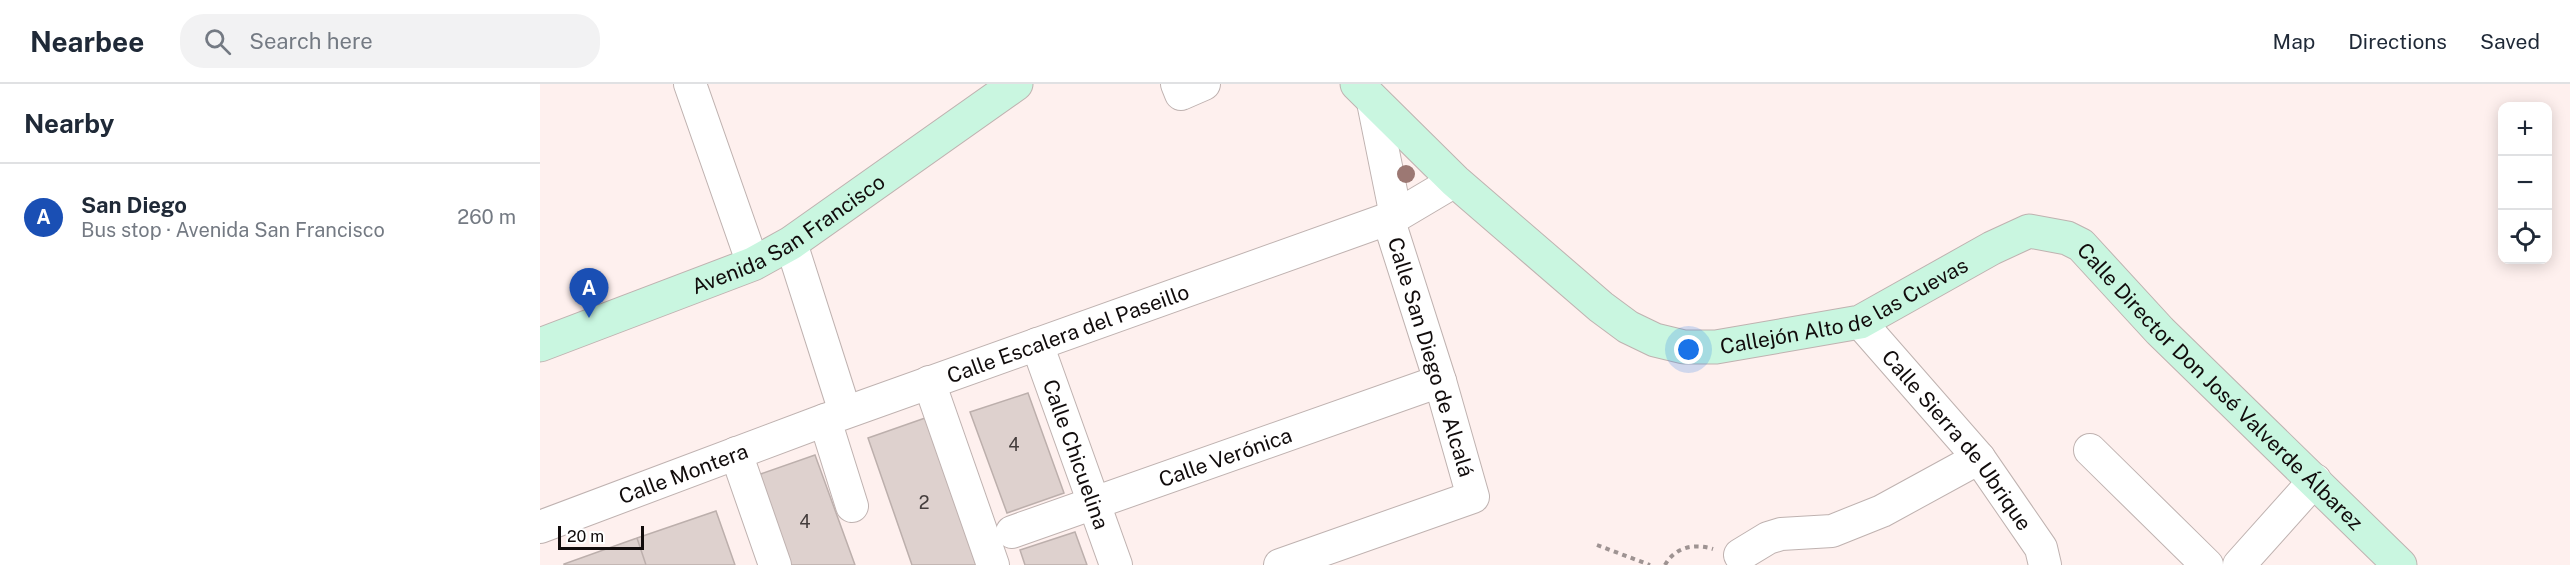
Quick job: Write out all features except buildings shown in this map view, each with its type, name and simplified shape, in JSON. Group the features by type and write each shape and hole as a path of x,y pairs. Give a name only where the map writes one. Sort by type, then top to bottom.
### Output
{"street":[{"name":"Avenida San Francisco","path":"540,345 753,264 791,243 1016,84"},
{"path":"1177,84 1181,94 1204,84"},
{"path":"693,85 753,264"},
{"name":"Callejón Alto de las Cuevas","path":"1366,90 1455,181 1601,307 1628,327 1655,340 1684,347 1716,347 1860,322 1992,248 2029,231"},
{"name":"Callejón Alto de las Cuevas","path":"1366,90 1392,217"},
{"path":"1392,217 1455,181"},
{"name":"Calle Escalera del Paseillo","path":"835,416 1392,217"},
{"name":"Calle San Diego de Alcalá","path":"1280,565 1473,496 1392,217"},
{"name":"Calle Director Don José Valverde Álbarez","path":"2029,231 2067,238 2080,245 2160,331 2400,565"},
{"path":"791,243 835,416 852,507"},
{"name":"Calle Sierra de Ubrique","path":"1860,322 1979,458 2035,560"},
{"name":"Calle Chicuelina","path":"1038,344 1116,565"},
{"name":"Calle Verónica","path":"1012,532 1094,501 1440,381"},
{"path":"929,382 993,565"},
{"name":"Calle Montera","path":"540,527 835,416"},
{"path":"2090,450 2207,565"},
{"path":"736,453 775,565"},
{"path":"1740,555 1768,538 1782,534 1832,531 1891,506 1979,458"},
{"path":"2239,565 2315,480"}],"path":[{"path":"1597,545 1650,565"},
{"path":"1665,565 1677,551 1700,545"}],"place":[{"name":"San Diego","path":"589,318"}]}
